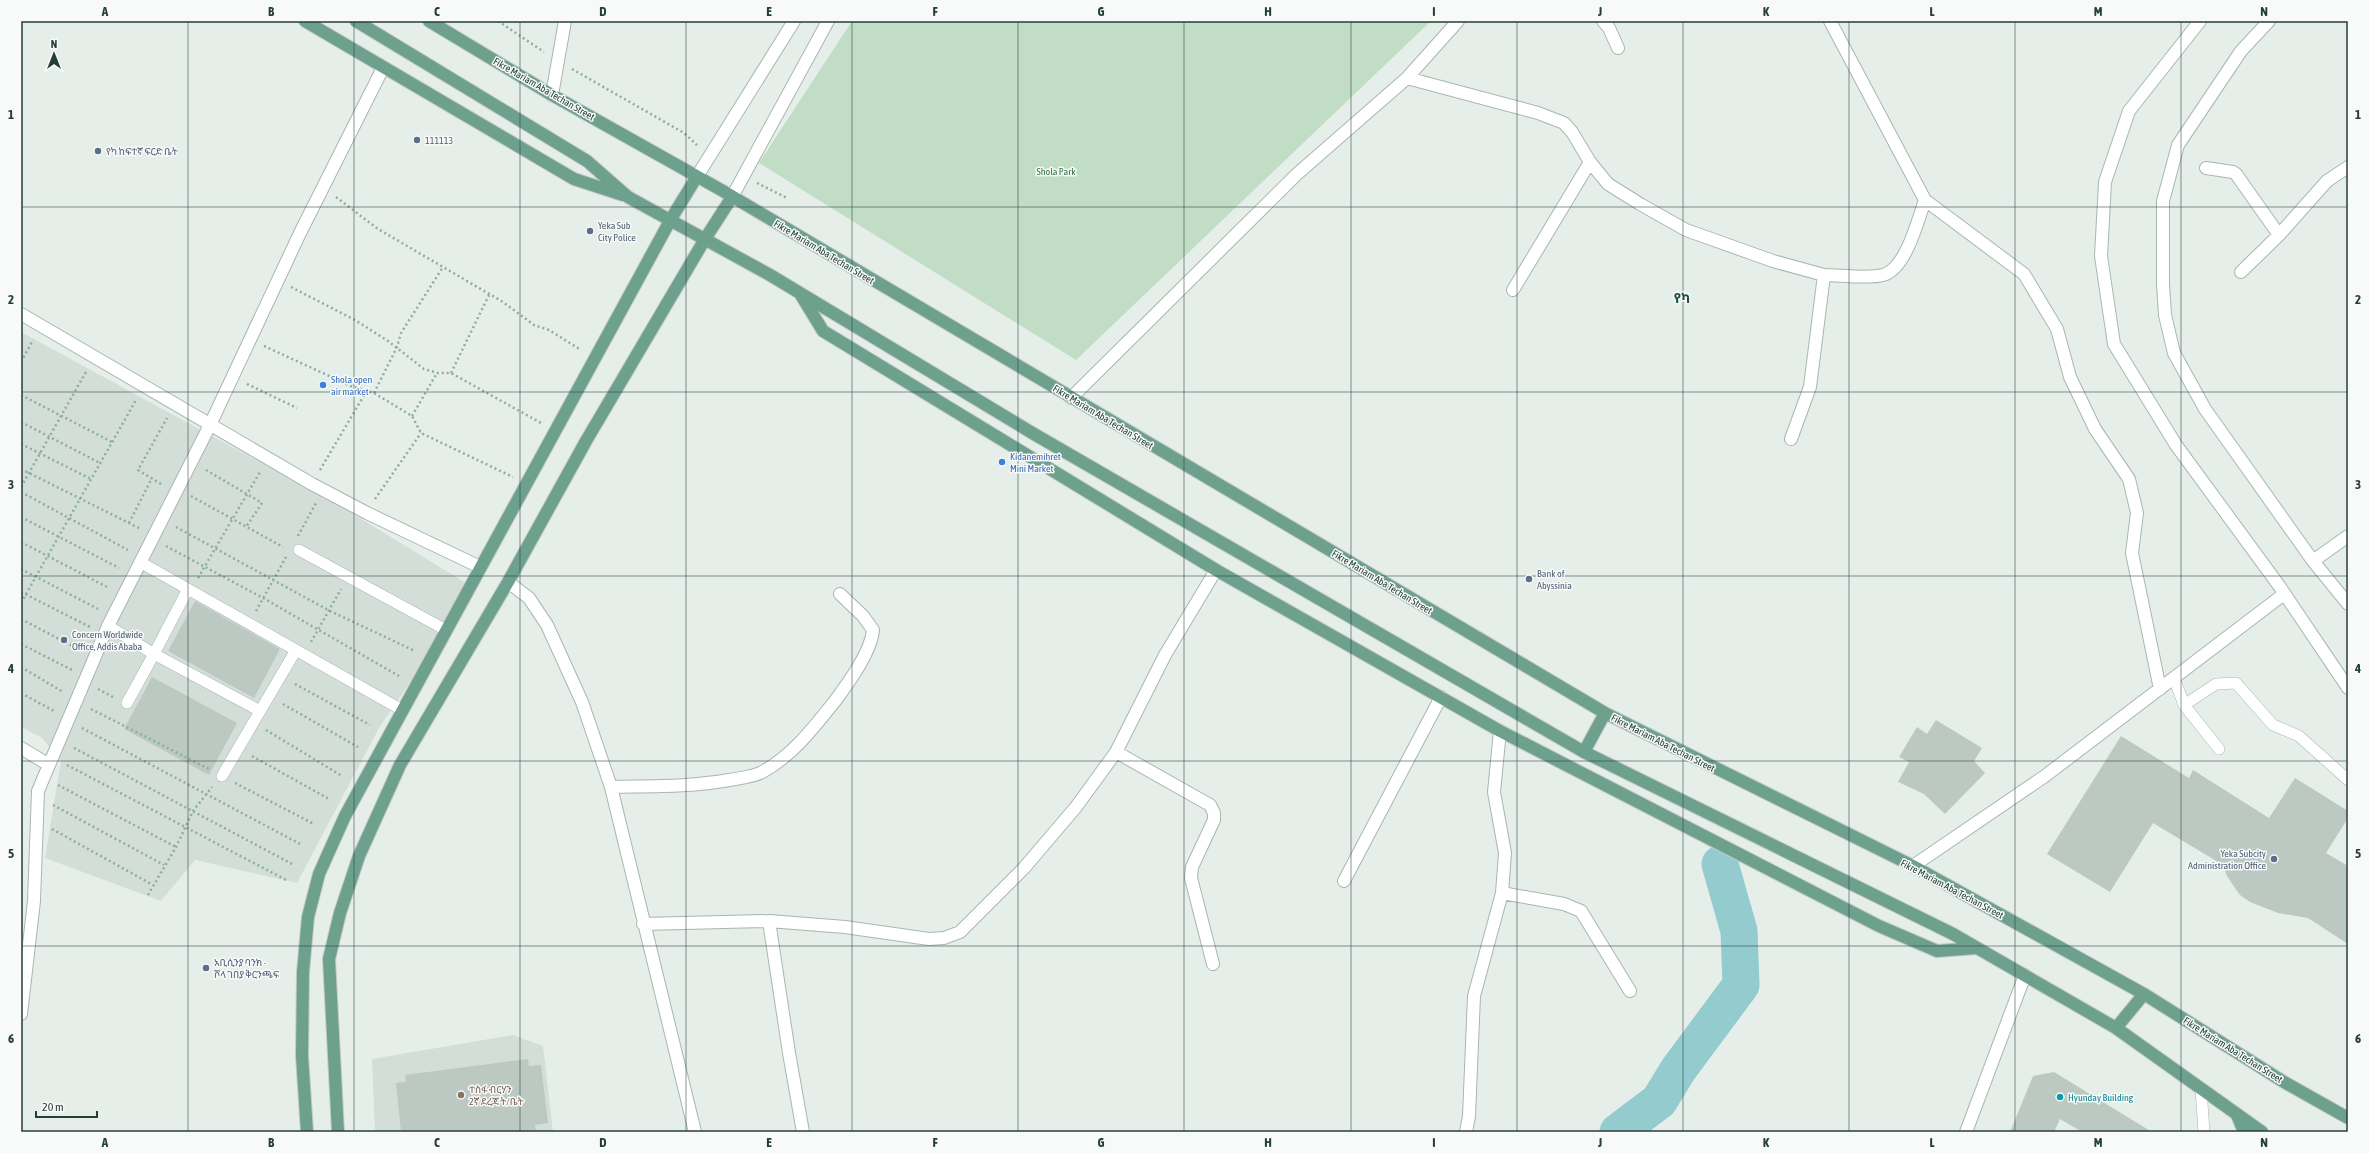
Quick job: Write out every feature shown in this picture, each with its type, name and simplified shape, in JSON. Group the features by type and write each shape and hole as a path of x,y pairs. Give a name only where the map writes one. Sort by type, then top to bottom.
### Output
{"main road":[{"path":"305,21 574,179 628,196 671,219 1034,434 1584,752 1953,934 2116,1028 2262,1132"},
{"path":"356,21 587,161 628,196"},
{"name":"Fikre Mariam Aba Techan Street","path":"429,21 552,95 696,178 732,197 1605,713 1913,866 2144,994 2284,1082 2348,1118"},
{"path":"308,1132 302,1056 303,972 308,917 319,874 342,823 402,710 671,219 696,178"},
{"path":"338,1132 329,959 340,912 359,856 400,766 508,582 586,441 705,239 732,197"},
{"path":"801,295 823,331 1216,570 1500,731 1879,926 1937,951 1977,948"},
{"path":"1584,752 1605,713"},
{"path":"2116,1028 2144,994"},
{"path":"2237,1115 2244,1132"}],"street":[{"path":"552,95 565,21"},
{"path":"696,178 794,21"},
{"path":"732,197 828,21"},
{"path":"1071,398 1297,174 1407,78 1458,21"},
{"path":"1603,21 1609,28 1618,48"},
{"path":"1830,21 1925,200 2024,274 2057,329 2070,377 2095,429 2129,479 2137,513 2132,553 2160,689"},
{"path":"2200,21 2129,111 2105,182 2101,256 2114,344 2176,445 2284,594 2348,688"},
{"path":"2268,21 2241,51 2178,145 2163,201 2163,284 2165,316 2174,353 2205,409 2313,561 2348,604"},
{"path":"21,1014 34,901 38,797 44,777 61,740 108,626 210,425 323,187 383,68"},
{"path":"1407,78 1538,113 1564,123 1572,132 1590,162 1608,184 1686,230 1773,261 1824,276 1882,276 1893,271 1901,261 1925,200"},
{"path":"1514,290 1590,162"},
{"path":"2241,272 2278,236 2327,181 2348,167"},
{"path":"2206,168 2233,172 2236,174 2278,236"},
{"path":"1791,440 1810,387 1824,276"},
{"path":"21,314 324,491 480,567"},
{"path":"2313,561 2348,536"},
{"path":"643,924 769,921 845,928 929,939 944,938 960,932 1024,868 1076,808 1116,752 1166,655 1216,570"},
{"path":"508,582 530,598 547,625 582,702 611,787 643,924 695,1132"},
{"path":"611,787 697,786 739,779 763,772 788,755 805,738 842,691 872,642 873,630 863,616 840,594"},
{"path":"1913,866 2045,776 2284,594"},
{"path":"1344,881 1441,697"},
{"path":"1466,1132 1469,1116 1474,996 1502,893 1505,853 1494,792 1500,731"},
{"path":"21,748 51,761"},
{"path":"1116,752 1210,806 1214,813 1214,820 1192,868 1191,878 1213,964"},
{"path":"1502,893 1564,904 1581,910 1630,991"},
{"path":"769,921 788,1053 803,1132"},
{"path":"1966,1132 2024,975"}],"lane":[{"path":"295,549 446,630"},
{"path":"142,560 189,589 402,710"},
{"path":"127,703 189,589"},
{"path":"108,626 154,654 260,711"},
{"path":"222,776 280,676 300,652"},
{"path":"2174,678 2184,705 2219,749"},
{"path":"2184,705 2216,684 2236,684 2274,726 2299,736 2348,780"},
{"path":"2201,1089 2204,1132"}],"path":[{"path":"498,21 558,61 684,134 710,156"},
{"path":"743,176 786,198"},
{"path":"323,187 378,229 489,295 534,325 549,330 584,352"},
{"path":"374,393 397,347 401,333 443,267"},
{"path":"278,280 355,320 397,347 424,369 438,373 451,373 543,424"},
{"path":"451,373 489,295"},
{"path":"21,362 41,325"},
{"path":"250,340 351,386 374,393 412,416 421,433 513,477"},
{"path":"21,487 94,357"},
{"path":"412,416 438,373"},
{"path":"232,377 297,408"},
{"path":"21,603 144,386"},
{"path":"312,484 366,391"},
{"path":"21,395 112,442"},
{"path":"175,404 138,470 282,547 295,549"},
{"path":"21,422 100,463"},
{"path":"367,513 381,490 421,433"},
{"path":"21,444 91,480"},
{"path":"189,589 233,520 267,459"},
{"path":"191,462 262,503 246,527"},
{"path":"21,469 129,522 204,567 263,598 399,676"},
{"path":"129,522 152,478"},
{"path":"249,623 272,581 295,549 324,491"},
{"path":"21,492 142,560"},
{"path":"21,517 134,575"},
{"path":"162,520 272,581 330,611 415,651"},
{"path":"21,542 123,596"},
{"path":"21,569 36,576 108,626"},
{"path":"300,652 330,611 348,577"},
{"path":"21,592 108,626"},
{"path":"21,619 95,657"},
{"path":"21,644 127,703"},
{"path":"21,668 76,701 314,824"},
{"path":"280,676 370,726"},
{"path":"21,693 68,720 302,845"},
{"path":"268,696 358,747"},
{"path":"254,722 342,776"},
{"path":"61,740 294,865"},
{"path":"237,748 329,799"},
{"path":"51,761 185,827 288,881"},
{"path":"148,895 164,865 176,848 193,811 222,776"},
{"path":"44,777 176,848"},
{"path":"38,797 164,865"},
{"path":"38,821 153,885"}],"shaded area":[{"path":"21,332 337,504 474,588 379,728 297,883 195,860 161,901 45,858 61,761 42,738 21,727"},
{"name":"ተስፋ ብርሃን 2ኛ ደረጃ ት/ቤት","path":"513,1035 543,1046 553,1132 375,1132 372,1059"}],"green space":[{"name":"Shola Park","path":"852,21 1431,21 1076,360 759,163"}],"building":[{"path":"195,601 280,649 254,698 168,651"},
{"path":"152,677 237,723 209,775 124,729"},
{"path":"1936,720 1982,748 1974,761 1985,773 1945,814 1924,794 1898,782 1909,762 1899,757 1917,727 1927,734"},
{"name":"Yeka Subcity Administration Office","path":"2121,736 2189,778 2193,770 2269,818 2295,778 2348,811 2348,818 2326,853 2348,866 2348,944 2308,918 2278,913 2250,902 2240,895 2227,876 2223,865 2153,823 2110,892 2047,854"},
{"name":"ተስፋ ብርሃን 2ኛ ደረጃ ት/ቤት","path":"528,1059 529,1066 541,1065 548,1123 535,1125 536,1132 401,1132 396,1083 406,1082 405,1075"},
{"name":"Hyunday Building","path":"2054,1072 2152,1132 2082,1132 2060,1119 2054,1132 2010,1132 2033,1076"}],"waterway":[{"path":"1618,1132 1659,1101 1678,1070 1741,985 1739,931 1720,864"}],"place":[{"name":"111113","path":"417,140"},
{"name":"የካ ከፍተኛ ፍርድ ቤት","path":"98,151"},
{"name":"Yeka Sub City Police","path":"590,231"},
{"name":"Shola open air market","path":"323,385"},
{"name":"Kidanemihret Mini Market","path":"1002,462"},
{"name":"Bank of Abyssinia","path":"1529,579"},
{"name":"Concern Worldwide Office, Addis Ababa","path":"64,640"},
{"name":"Yeka Subcity Administration Office","path":"2274,859"},
{"name":"አቢሲንያ ባንክ - ሾላ ገበያ ቅርንጫፍ","path":"206,968"},
{"name":"ተስፋ ብርሃን 2ኛ ደረጃ ት/ቤት","path":"461,1095"},
{"name":"Hyunday Building","path":"2060,1097"}],"district":[{"name":"የካ","path":"1682,298"}]}
